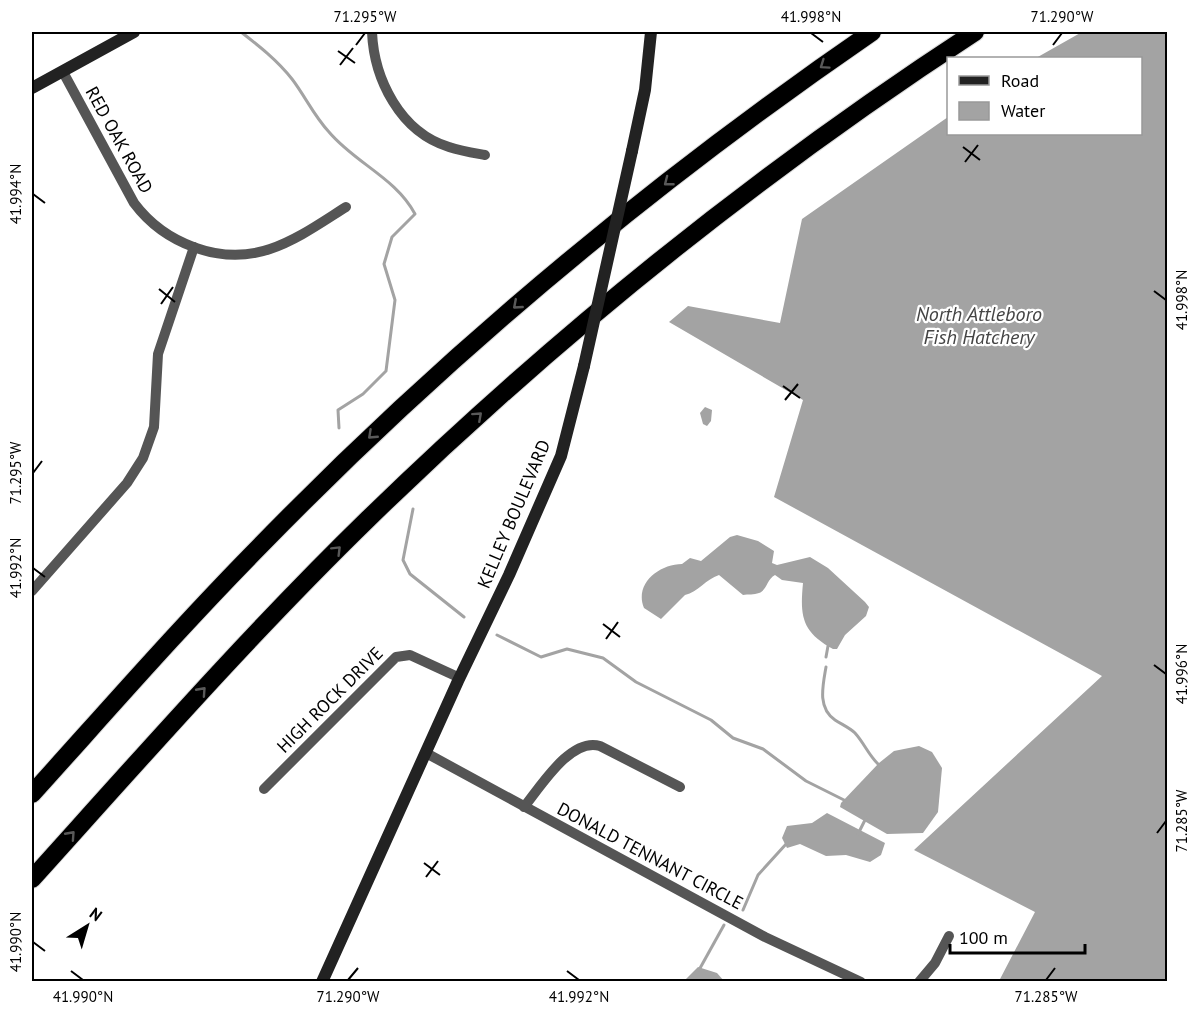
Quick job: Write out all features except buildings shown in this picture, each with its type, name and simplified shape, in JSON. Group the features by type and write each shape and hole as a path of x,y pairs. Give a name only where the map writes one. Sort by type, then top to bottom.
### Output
{"highway":[{"path":"32,794 246,560 346,460 441,371 649,196 770,104 872,32"},
{"path":"32,879 282,605 390,498 510,387 607,303 719,214 859,111 975,32"}],"main road":[{"path":"32,88 134,32"},
{"name":"KELLEY BOULEVARD","path":"322,981 509,575 561,456 584,366 645,90 651,32"}],"street":[{"path":"372,32 375,66 393,102 407,120 426,135 448,147 486,155"},
{"name":"RED OAK ROAD","path":"63,72 127,191 142,213 165,233 194,248 226,254 267,250 295,238 346,207"},
{"path":"32,591 127,483 143,458 154,427 158,354 194,248"},
{"name":"HIGH ROCK DRIVE","path":"264,789 396,657 410,656 460,678"},
{"path":"524,807 570,753 586,744 600,746 680,787"},
{"name":"DONALD TENNANT CIRCLE","path":"426,753 765,937 861,981"},
{"path":"919,981 935,963 950,936"}],"water":[{"name":"North Attleboro Fish Hatchery","path":"1082,32 1167,32 1167,981 999,981 1035,912 914,850 1102,676 774,497 803,400 669,322 688,306 780,323 802,219 947,118 947,135 1142,135 1142,57 1038,57"},
{"path":"705,407 712,410 711,421 707,426 703,424 700,413"},
{"path":"737,535 758,541 774,551 772,563 777,565 810,557 828,568 869,607 866,616 845,635 837,649 833,649 814,636 805,622 802,604 803,583 782,580 775,575 762,592 743,595 719,575 685,595 661,619 644,608 642,591 657,572 682,564 690,558 701,561 730,537"},
{"path":"919,746 932,752 942,768 938,812 923,833 887,834 840,807 841,803 879,763 894,751"},
{"path":"827,813 885,843 881,855 870,862 846,855 826,856 800,844 787,848 782,838 787,826 812,823"},
{"path":"698,967 717,973 724,981 684,981"}],"waterway":[{"path":"241,32 286,72 339,143 397,190 415,214 392,237 384,264 395,300 386,371 363,394 338,410 339,428"},
{"path":"413,509 403,560 410,574 464,617"},
{"path":"497,635 541,657 567,649 603,658 636,682 711,720 733,738 763,749 806,781 846,801"},
{"path":"826,657 828,646"},
{"path":"826,667 823,703 829,715 855,733 878,764"},
{"path":"858,834 866,818"},
{"path":"743,910 758,875 787,843"},
{"path":"699,970 724,925"}]}
